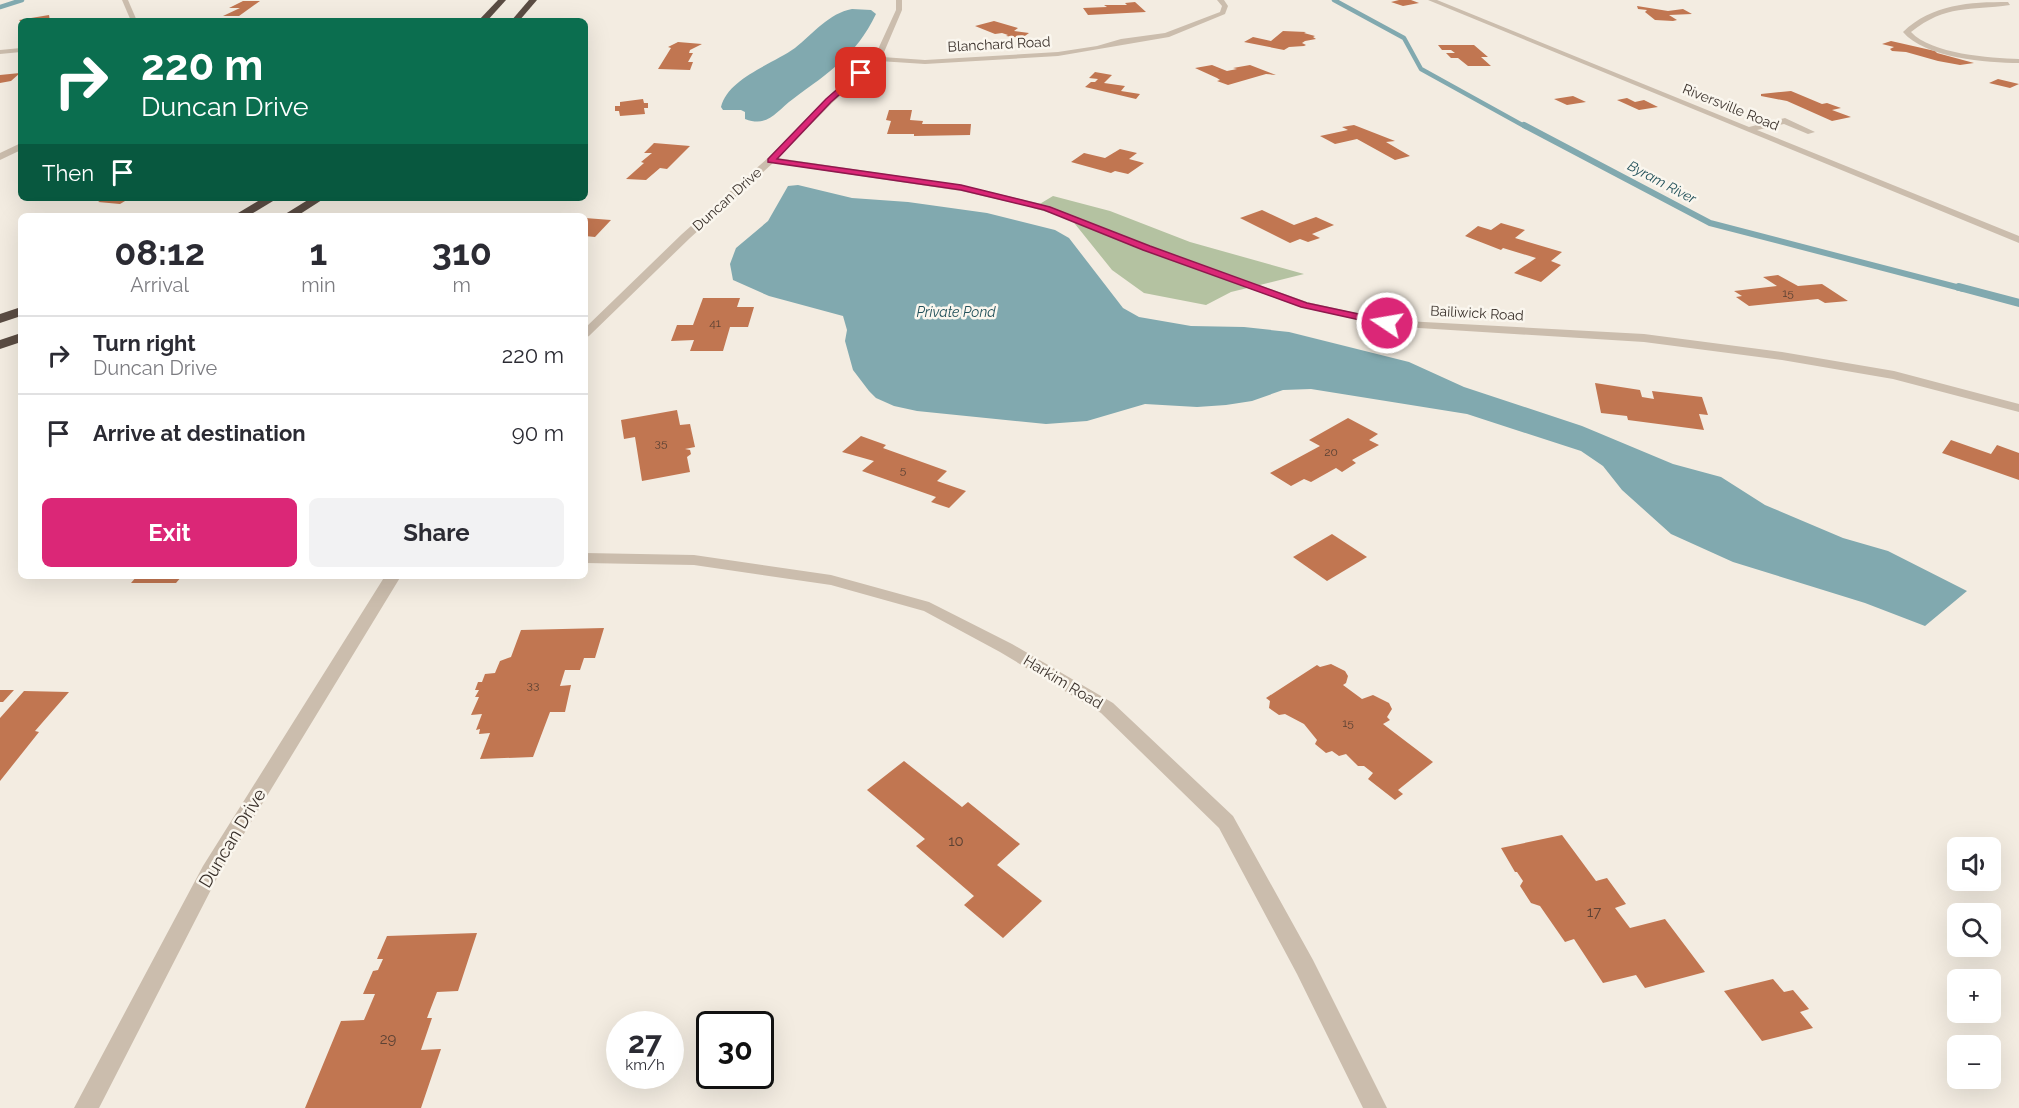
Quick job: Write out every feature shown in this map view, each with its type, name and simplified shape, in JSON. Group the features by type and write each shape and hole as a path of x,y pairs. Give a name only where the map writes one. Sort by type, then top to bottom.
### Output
{"highway":[{"path":"485,18 502,0"},
{"path":"518,18 533,0"},
{"path":"244,213 266,201"},
{"path":"293,213 315,201"},
{"path":"0,319 18,312"},
{"path":"0,345 18,338"}],"street":[{"path":"125,0 133,18"},
{"name":"Duncan Drive","path":"588,331 686,236 771,160 829,101 877,59 899,10 899,0"},
{"name":"Blanchard Road","path":"877,59 925,62 985,60 1098,48 1121,41 1166,35 1213,18 1222,13 1225,6 1220,0"},
{"name":"Riversville Road","path":"1431,0 2019,240"},
{"path":"2000,0 2011,6 1946,8 1929,15 1907,32 1918,42 1958,53 1986,59 2019,61"},
{"path":"0,52 18,50"},
{"path":"1749,129 1785,122 1811,132"},
{"path":"0,157 18,148"},
{"name":"Bailiwick Road","path":"771,160 961,188 1047,208 1147,248 1304,305 1387,323 1644,338 1782,356 1894,375 2019,408"},
{"name":"Harkim Road","path":"588,558 694,560 831,580 929,606 1006,648 1107,708 1226,822 1305,967 1375,1108"},
{"name":"Duncan Drive","path":"86,1108 210,872 391,579"}],"green space":[{"path":"1053,196 1110,211 1190,242 1304,274 1231,292 1206,305 1144,293 1112,270 1071,219 1033,208"}],"water":[{"path":"852,9 871,10 876,14 859,42 830,72 766,120 745,119 745,112 741,110 723,110 721,107 725,97 742,80 795,48 829,19"},
{"name":"Private Pond","path":"798,185 852,198 908,202 987,213 1055,230 1069,238 1123,308 1139,317 1191,326 1244,327 1289,332 1409,362 1464,387 1582,426 1673,464 1721,477 1765,505 1843,538 1888,551 1967,591 1925,626 1865,603 1733,562 1671,534 1622,490 1603,466 1581,451 1467,414 1311,389 1283,390 1252,401 1226,405 1197,407 1145,404 1087,421 1046,424 917,411 894,406 876,398 853,370 845,341 847,330 843,316 769,296 733,280 730,264 736,248 768,221 788,186"}],"building":[{"path":"1399,0 1419,3 1403,6 1391,2"},
{"path":"243,1 260,1 239,16 223,16 240,8 229,8"},
{"path":"1135,2 1146,12 1088,15 1083,8 1127,5 1125,3"},
{"path":"1637,6 1668,11 1683,9 1692,14 1669,15 1677,20 1673,21 1655,20 1645,12 1647,10 1638,9"},
{"path":"49,15 50,18 31,18"},
{"path":"994,21 1018,28 1014,31 1029,33 1022,38 1006,36 1008,35 995,34 975,26"},
{"path":"1283,31 1306,32 1304,33 1315,36 1313,37 1316,39 1305,41 1302,43 1306,45 1304,46 1289,47 1284,50 1244,42 1253,37 1271,41"},
{"path":"1891,41 1974,63 1960,65 1938,61 1906,52 1892,51 1890,49 1894,47 1882,44"},
{"path":"678,42 702,44 690,50 689,53 693,53 688,62 693,62 690,70 658,69 671,48 668,47"},
{"path":"1438,45 1474,45 1488,57 1481,57 1491,66 1468,66 1458,58 1451,58 1446,53 1455,53 1451,50 1442,50"},
{"path":"1212,65 1227,71 1250,65 1276,75 1266,74 1228,85 1195,68"},
{"path":"1095,72 1112,75 1104,83 1125,86 1121,91 1140,94 1136,99 1085,87 1098,79 1089,78"},
{"path":"18,73 11,81 0,83 0,75"},
{"path":"1998,79 2019,84 2010,88 1989,83"},
{"path":"1791,91 1822,104 1827,103 1841,108 1832,110 1851,117 1832,121 1787,101 1761,96 1761,94"},
{"path":"1573,96 1586,102 1567,105 1554,99"},
{"path":"1627,98 1635,102 1644,100 1658,107 1639,110 1617,100"},
{"path":"643,99 644,103 648,103 648,108 644,108 645,114 620,116 619,111 615,111 615,106 620,106 620,102"},
{"path":"889,110 912,110 910,120 923,121 922,124 971,124 970,135 887,134 891,121 886,120"},
{"path":"1354,125 1395,141 1386,142 1410,156 1395,160 1357,139 1335,144 1320,136 1348,130 1342,127"},
{"path":"654,143 690,146 667,169 660,168 646,180 626,179 652,153 644,153"},
{"path":"1120,149 1137,153 1129,159 1144,163 1128,174 1115,171 1111,173 1071,162 1084,153 1105,158"},
{"path":"100,201 125,201 120,204 98,202"},
{"path":"1262,210 1294,225 1316,217 1334,225 1312,234 1320,238 1308,242 1300,239 1290,243 1240,218"},
{"path":"588,218 611,220 595,237 588,236"},
{"path":"1501,223 1525,230 1515,238 1562,252 1551,261 1561,265 1541,282 1514,273 1536,258 1503,248 1501,250 1465,236 1478,226 1491,230"},
{"path":"1778,275 1798,286 1822,284 1848,301 1825,303 1818,299 1749,306 1736,297 1742,296 1734,291 1777,286 1763,277"},
{"path":"703,298 740,298 737,307 754,307 748,327 730,327 723,351 690,351 694,340 671,341 677,325 693,325"},
{"path":"1595,383 1640,390 1642,397 1654,399 1652,391 1702,397 1708,415 1699,414 1704,430 1628,420 1627,416 1601,413"},
{"path":"677,410 680,425 690,424 695,447 685,449 690,450 691,454 687,457 690,472 642,481 635,437 624,439 621,420"},
{"path":"1348,418 1378,434 1369,440 1379,445 1352,460 1356,463 1342,472 1336,468 1311,482 1304,479 1291,486 1270,473 1320,446 1309,440"},
{"path":"861,436 886,445 883,448 947,471 937,481 966,491 949,508 931,502 936,497 862,471 874,461 842,452"},
{"path":"1951,440 1991,454 1997,445 2019,453 2019,480 1942,453"},
{"path":"1332,534 1367,557 1327,581 1293,557"},
{"path":"134,579 179,579 176,583 131,583"},
{"path":"604,628 595,658 584,658 580,670 565,670 560,686 571,685 565,712 550,712 533,757 480,759 490,733 479,734 480,729 476,730 482,714 471,715 479,697 475,697 479,690 475,690 485,674 495,673 500,661 511,657 521,630"},
{"path":"1331,664 1345,671 1348,676 1343,685 1362,699 1373,695 1389,703 1392,709 1387,717 1390,720 1383,724 1433,762 1398,790 1403,794 1395,800 1368,779 1373,773 1364,766 1358,766 1346,754 1339,756 1332,751 1326,753 1315,744 1317,740 1304,724 1285,714 1279,715 1269,708 1270,701 1266,698 1317,665 1320,667"},
{"path":"0,690 14,690 3,702 0,702"},
{"path":"24,691 69,692 35,731 39,732 0,781 0,718"},
{"path":"904,761 962,807 968,802 1020,844 997,865 1042,901 1003,938 964,905 974,896 916,846 925,839 867,790"},
{"path":"1562,835 1596,881 1607,878 1626,904 1615,908 1630,928 1665,919 1705,972 1645,988 1636,975 1603,983 1574,939 1565,942 1540,906 1531,903 1520,886 1523,881 1501,848"},
{"path":"477,933 458,991 437,992 427,1018 432,1018 421,1050 441,1049 421,1108 305,1108 341,1021 364,1020 375,994 363,994 373,971 378,970 383,959 377,959 387,936"},
{"path":"1773,979 1784,992 1793,990 1809,1009 1800,1012 1813,1028 1762,1041 1724,991"}],"waterway":[{"path":"0,7 22,0"},
{"name":"Byram River","path":"1334,0 1404,38 1421,69 1526,127"},
{"name":"Byram River","path":"1524,125 1710,223 1964,289"},
{"name":"Byram River","path":"1959,287 2019,303"}],"route":[{"path":"861,73 829,101 771,160 961,188 1047,208 1147,248 1304,305 1387,323"}]}
